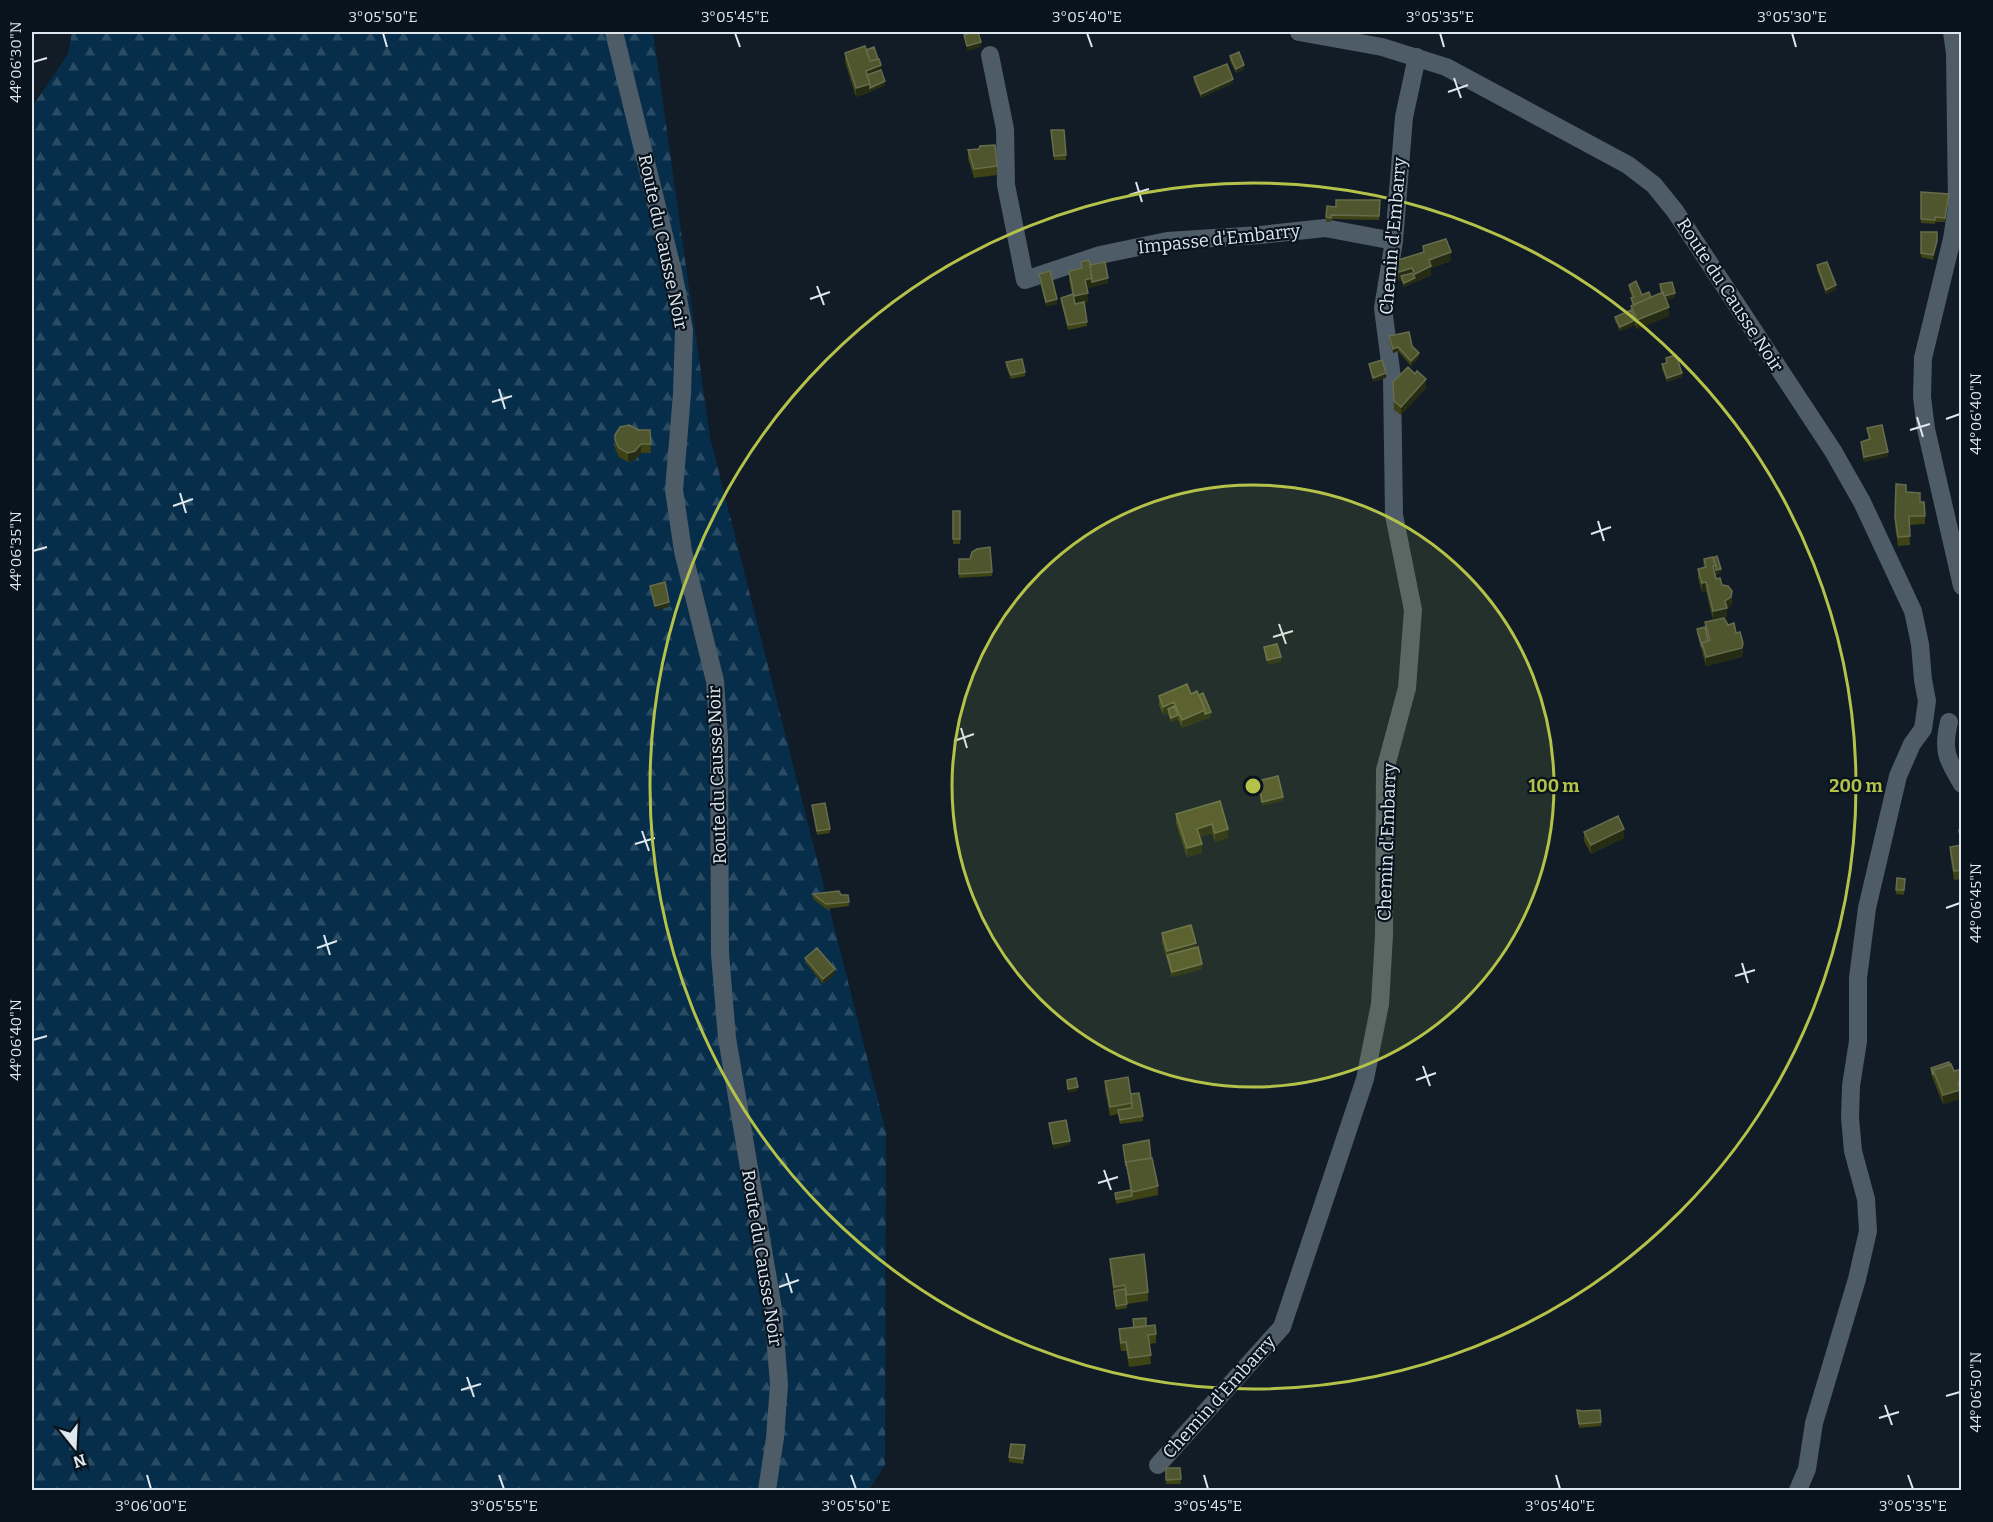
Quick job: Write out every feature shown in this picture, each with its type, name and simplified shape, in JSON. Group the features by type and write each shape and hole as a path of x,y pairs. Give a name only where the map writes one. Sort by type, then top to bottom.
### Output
{"street":[{"name":"Route du Causse Noir","path":"614,32 673,272 684,330 682,394 674,490 683,551 715,681 719,738 720,954 727,1038 773,1309 779,1385 775,1438 767,1491"},
{"name":"Route du Causse Noir","path":"1299,32 1382,47 1446,67 1628,165 1654,185 1675,211 1833,451 1862,502 1913,610 1927,701 1923,729"},
{"path":"1952,32 1955,53 1957,207 1952,239 1923,357 1922,397 1926,429 1962,586"},
{"name":"Impasse d'Embarry","path":"990,55 1005,129 1006,185 1025,280 1100,255 1167,241 1260,236 1325,228 1394,241"},
{"name":"Chemin d'Embarry","path":"1158,1465 1282,1327 1365,1079 1380,1004 1384,934 1386,770 1407,688 1413,610 1394,515 1392,378 1383,308 1394,241 1404,117 1417,57"},
{"path":"1798,1491 1808,1469 1814,1424 1857,1279 1868,1231 1866,1199 1853,1151 1850,1118 1851,1086 1858,1041 1858,978 1867,908 1898,776 1912,744 1923,729 1955,721"},
{"path":"1955,721 1945,741 1947,757 1962,784"}],"green space":[{"path":"72,32 653,32 710,437 886,1132 885,1465 869,1490 32,1490 32,107 68,54"}],"building":[{"path":"978,32 981,42 967,46 964,35"},
{"path":"865,46 870,61 879,59 881,65 866,71 870,84 856,88 845,53"},
{"path":"874,47 878,59 870,61 866,50"},
{"path":"1239,52 1244,65 1236,69 1230,56"},
{"path":"1227,64 1233,79 1201,94 1194,77"},
{"path":"881,70 885,81 870,88 867,75"},
{"path":"1051,130 1064,130 1066,155 1054,156"},
{"path":"995,145 997,166 974,169 968,150"},
{"path":"1921,192 1949,194 1945,218 1921,219"},
{"path":"1336,200 1380,200 1379,216 1331,215 1331,218 1326,217 1327,206 1336,207"},
{"path":"1921,232 1937,232 1933,255 1921,253"},
{"path":"1446,239 1451,252 1429,260 1431,266 1415,274 1412,268 1399,272 1395,261 1424,252 1423,246"},
{"path":"1089,260 1092,278 1085,280 1088,293 1074,296 1069,271 1082,268 1081,262"},
{"path":"1105,262 1108,278 1092,282 1090,265"},
{"path":"1827,262 1836,285 1826,290 1817,265"},
{"path":"1050,271 1057,299 1046,302 1039,274"},
{"path":"1412,273 1415,278 1404,283 1401,276"},
{"path":"1636,281 1642,295 1649,292 1651,297 1634,305 1631,298 1634,297 1629,285"},
{"path":"1672,282 1675,293 1665,296 1660,284"},
{"path":"1663,292 1669,307 1637,320 1631,306"},
{"path":"1073,294 1075,304 1084,302 1087,322 1068,325 1061,298"},
{"path":"1631,310 1635,320 1620,327 1615,317"},
{"path":"1409,332 1412,346 1419,353 1411,361 1398,347 1393,349 1389,336"},
{"path":"1676,355 1682,373 1667,378 1662,364 1667,363 1666,358"},
{"path":"1022,359 1025,372 1011,375 1006,362"},
{"path":"1382,360 1386,373 1373,378 1369,364"},
{"path":"1408,367 1415,374 1417,371 1426,379 1401,407 1394,401 1393,382"},
{"path":"629,425 638,430 650,430 651,444 641,444 635,451 628,453 619,448 615,435 620,427"},
{"path":"1882,425 1888,452 1864,457 1861,442 1870,439 1867,428"},
{"path":"1896,484 1906,485 1906,492 1920,493 1920,502 1924,502 1925,516 1909,516 1910,536 1898,537 1895,517"},
{"path":"953,511 960,511 960,539 953,539"},
{"path":"990,547 992,572 959,574 959,559 970,559 972,552 977,549"},
{"path":"1717,556 1721,569 1716,570 1713,558"},
{"path":"1713,557 1716,579 1720,578 1722,585 1728,586 1732,591 1731,597 1725,601 1727,608 1713,611 1706,582 1702,583 1698,569 1706,567 1704,559"},
{"path":"665,582 669,602 655,606 650,586"},
{"path":"1724,618 1728,625 1734,623 1736,633 1740,632 1742,648 1706,657 1702,643 1710,640 1705,622"},
{"path":"1705,627 1708,641 1702,643 1702,647 1697,629"},
{"path":"1277,644 1281,657 1267,660 1264,647"},
{"path":"1187,684 1191,694 1197,691 1205,710 1182,720 1174,702 1163,707 1159,696"},
{"path":"1203,693 1211,712 1205,714 1199,695"},
{"path":"1174,706 1178,715 1171,718 1168,709"},
{"path":"1278,776 1283,797 1262,802 1258,781"},
{"path":"1220,801 1228,829 1215,833 1212,824 1197,829 1202,844 1187,848 1176,814"},
{"path":"825,803 830,829 817,831 812,805"},
{"path":"1618,816 1624,829 1591,845 1584,832"},
{"path":"1959,830 1962,830 1962,870 1954,871 1950,847 1961,845"},
{"path":"1897,878 1905,879 1904,890 1896,890"},
{"path":"839,891 841,895 848,895 849,902 826,904 813,894"},
{"path":"1191,925 1196,943 1167,951 1162,933"},
{"path":"1198,947 1202,964 1172,972 1167,955"},
{"path":"817,948 835,969 823,979 805,958"},
{"path":"1949,1062 1950,1065 1933,1070 1933,1075 1931,1068"},
{"path":"1951,1064 1954,1071 1962,1069 1962,1081 1958,1083 1960,1090 1943,1095 1933,1070"},
{"path":"1128,1077 1132,1103 1110,1107 1105,1081"},
{"path":"1076,1078 1078,1087 1068,1089 1067,1080"},
{"path":"1139,1093 1143,1116 1120,1120 1118,1110 1132,1108 1131,1094"},
{"path":"1066,1120 1070,1141 1053,1144 1049,1123"},
{"path":"1149,1140 1151,1158 1126,1162 1126,1166 1123,1145"},
{"path":"1152,1158 1158,1186 1132,1192 1126,1162"},
{"path":"1131,1190 1132,1196 1116,1199 1115,1193"},
{"path":"1144,1254 1148,1292 1127,1295 1125,1285 1114,1287 1110,1259"},
{"path":"1125,1289 1127,1304 1116,1306 1114,1291"},
{"path":"1146,1318 1146,1326 1134,1328 1133,1319"},
{"path":"1155,1325 1156,1334 1148,1335 1151,1355 1129,1358 1126,1342 1121,1343 1119,1329"},
{"path":"1577,1410 1600,1410 1601,1422 1579,1424"},
{"path":"1011,1444 1025,1445 1023,1459 1009,1457"},
{"path":"1166,1468 1180,1468 1181,1479 1166,1480"}]}
